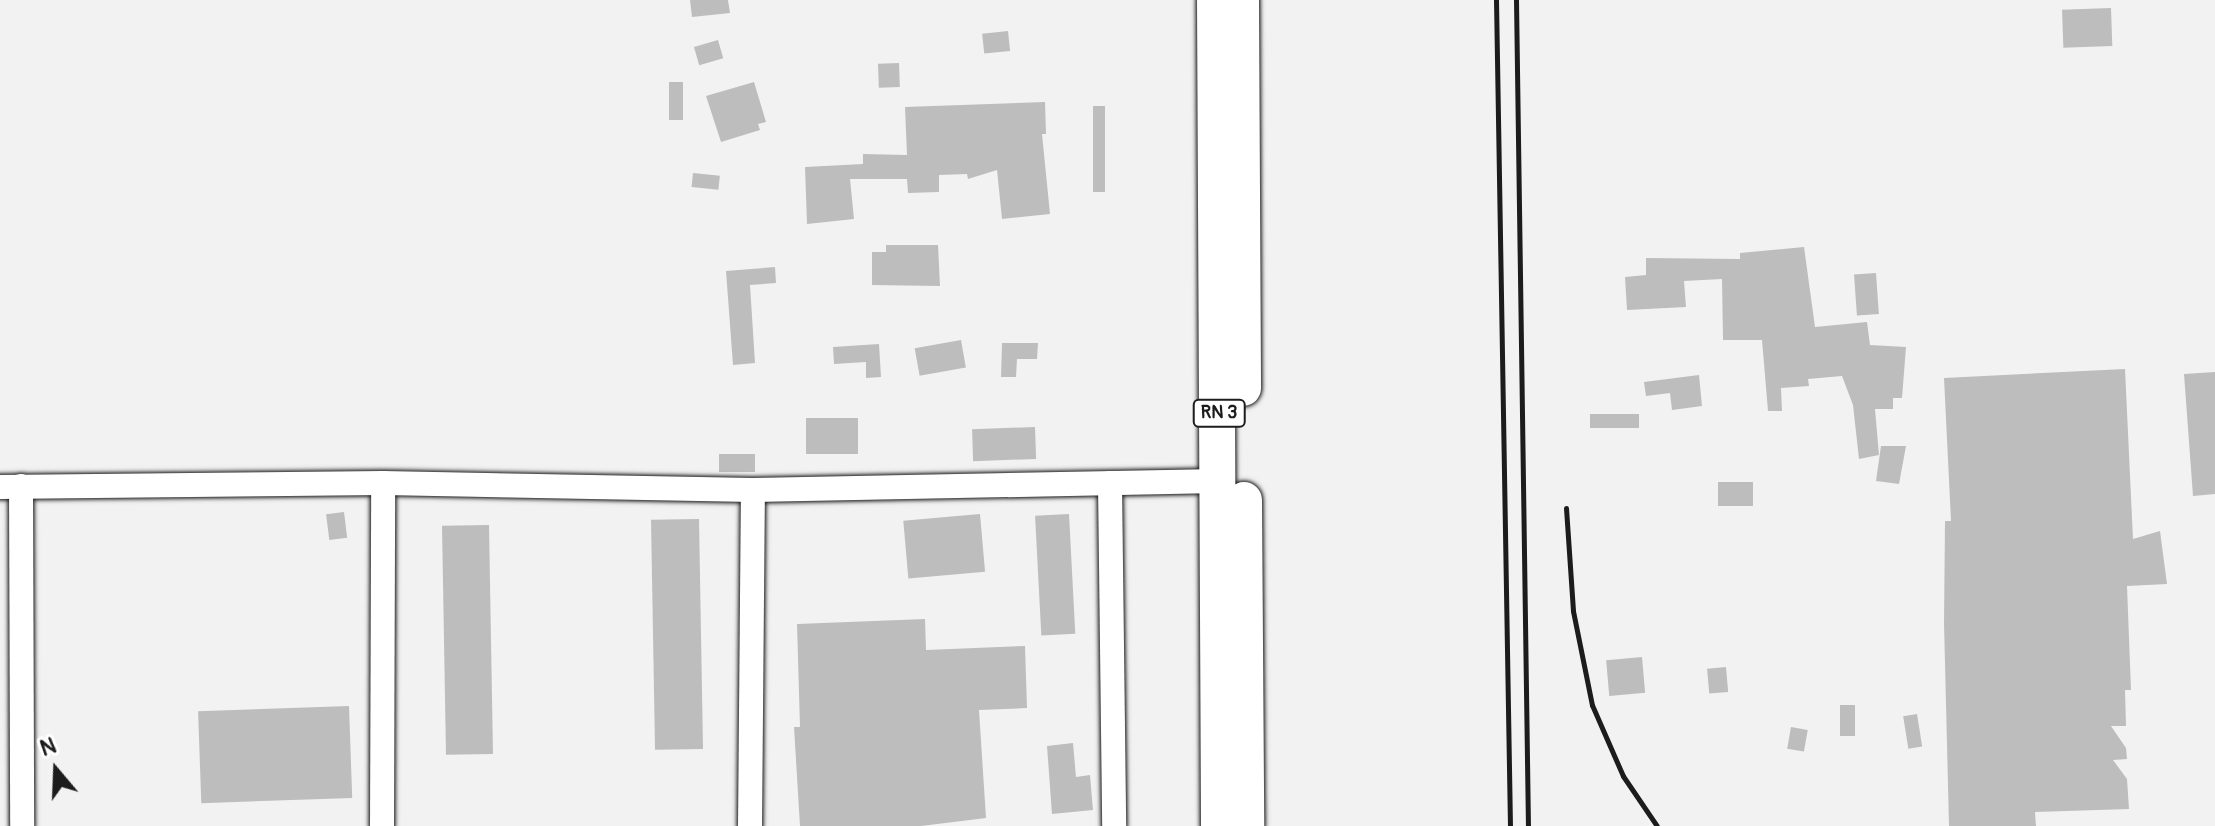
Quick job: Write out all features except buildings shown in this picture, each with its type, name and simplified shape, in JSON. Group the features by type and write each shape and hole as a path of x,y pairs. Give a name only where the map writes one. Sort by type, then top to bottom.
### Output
{"highway":[{"name":"RN 3","path":"1215,0 1219,826"},
{"name":"RN 3","path":"1241,0 1246,826"}],"street":[{"path":"22,826 11,487 383,483 753,490 1219,481"},
{"path":"382,826 383,483"},
{"path":"1110,483 1114,826"},
{"path":"750,826 753,490"}],"railway":[{"path":"1496,0 1510,826"},
{"path":"1516,0 1528,826"},
{"path":"1566,508 1573,611 1592,705 1623,776 1657,826"}]}
